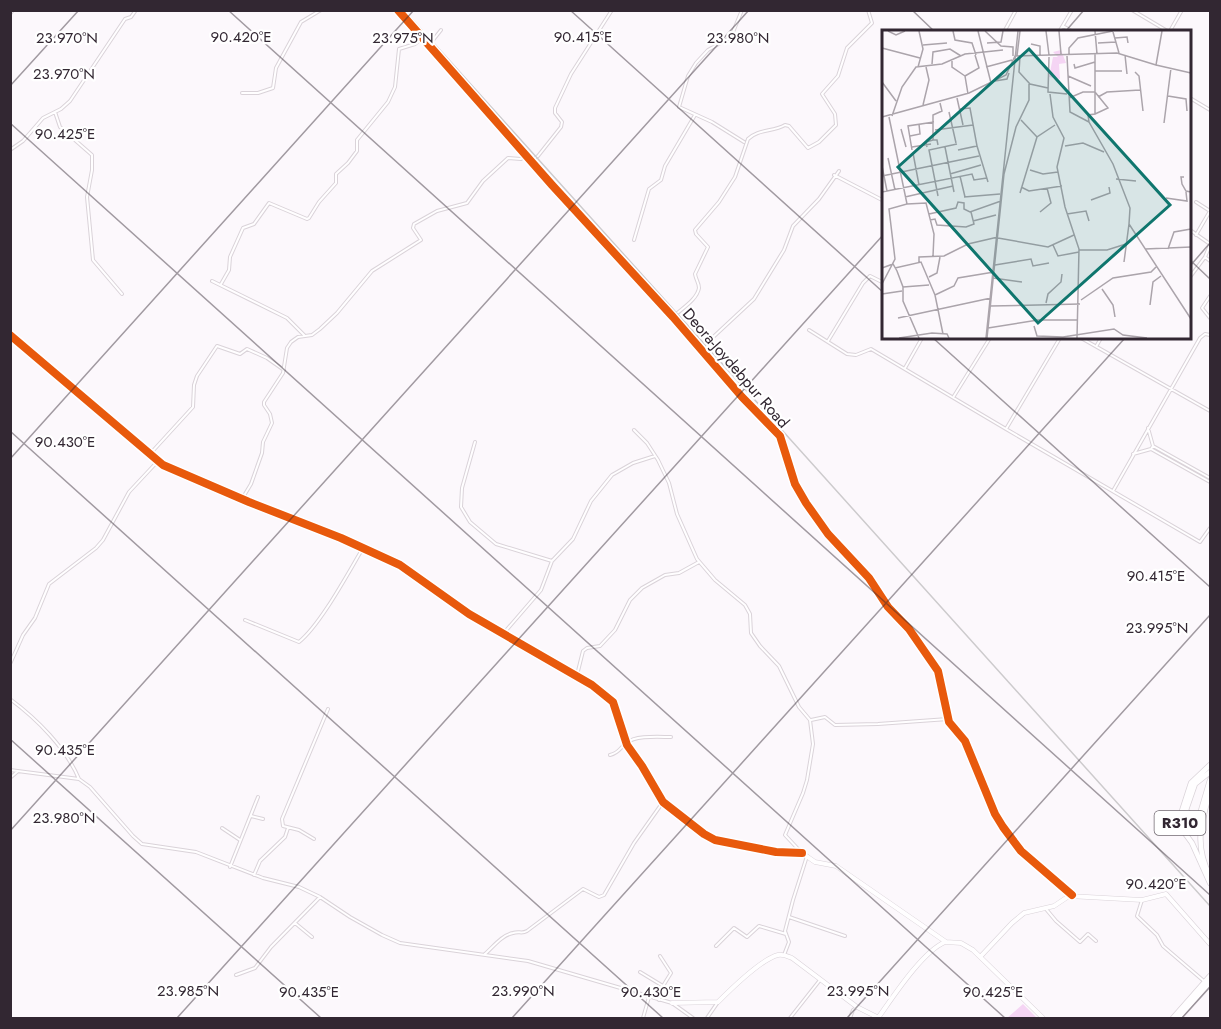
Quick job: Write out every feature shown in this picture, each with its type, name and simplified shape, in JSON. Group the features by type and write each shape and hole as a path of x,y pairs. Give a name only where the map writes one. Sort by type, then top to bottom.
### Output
{"main road":[{"name":"R310","path":"1210,765 1191,783 1180,823 1210,883"},
{"path":"1210,771 1193,788 1186,810 1192,818 1200,814 1209,790 1210,780"},
{"path":"1197,782 1204,783 1209,790"},
{"name":"R310","path":"1209,790 1200,829 1202,855 1210,876"},
{"path":"1182,811 1185,818 1191,821 1203,816"},
{"path":"1184,831 1185,828 1192,826 1200,829"},
{"path":"1178,1018 1208,982 1210,976"},
{"path":"1173,1018 1208,982"}],"street":[{"path":"10,14 13,10"},
{"path":"10,150 23,141 43,118 70,101 125,19 130,18 136,10"},
{"path":"242,93 258,93 273,88 276,68 301,22 321,10"},
{"name":"Deora-Joydebpur Road","path":"398,10 742,397 780,436 801,496 828,534 869,578 888,607 909,629 938,671 948,719 952,728 965,741 995,814 1011,839 1030,860 1072,895"},
{"path":"531,160 538,156 561,127 562,122 555,113 555,108 571,74 612,10"},
{"path":"742,10 731,37 703,54 688,76 679,107 712,122 745,143"},
{"path":"673,317 692,300 698,291 699,286 695,274 708,247 695,230 715,207 735,177 745,143 752,135 777,130 785,125 789,126 808,148 819,142 836,125 835,114 822,94 838,76 847,48 872,23 868,10"},
{"path":"1005,30 1016,10"},
{"path":"1060,30 1072,10"},
{"path":"1132,10 1167,30"},
{"path":"1171,30 1182,10"},
{"path":"1063,26 1070,30"},
{"path":"429,45 441,30"},
{"path":"221,284 229,270 230,257 243,228 254,224 269,203 309,218 319,202 336,183 336,174 357,151 357,140 387,103 395,87 399,49 415,44 422,38"},
{"path":"1191,99 1210,110"},
{"path":"55,112 60,127 92,155 87,197 93,260 122,294"},
{"path":"634,240 649,189 661,180 665,166 696,115"},
{"path":"242,499 251,484 262,453 263,442 272,423 264,402 284,370 287,348 291,342 304,335 312,335 320,329 363,284 372,271 421,240 413,228 414,224 437,211 467,203 483,181 508,158 521,159 526,154"},
{"path":"710,340 754,299 784,250 793,226 819,199 839,171"},
{"path":"834,175 882,200"},
{"path":"1196,202 1210,211 1197,235"},
{"path":"1191,231 1210,244 1205,257 1191,276"},
{"path":"1205,257 1210,261"},
{"path":"828,341 870,276 882,282"},
{"path":"212,281 287,318 304,335"},
{"path":"1210,296 1202,308 1210,318"},
{"path":"809,330 847,354 856,355 871,349 1200,542 1210,528"},
{"path":"10,334 158,461 181,474 400,565 469,614 603,692 613,702 627,742 663,802 710,838 776,852 805,854"},
{"path":"1113,491 1200,338 1205,334 1210,335"},
{"path":"905,368 921,339"},
{"path":"954,397 989,339"},
{"path":"1006,429 1059,339"},
{"path":"1083,339 1210,411"},
{"path":"1096,346 1100,339"},
{"path":"150,454 193,407 197,376 217,346 240,354 247,349 267,358 284,370"},
{"path":"1148,428 1152,447 1210,480"},
{"path":"634,430 647,443 669,483 677,514 699,562 715,580 745,605 750,614 751,633 779,666 799,707 810,720 813,744 807,780 785,835 815,862 836,866 946,942 961,943 981,956 1043,1018"},
{"path":"475,442 462,488 461,507 470,522 496,544 552,561"},
{"path":"1133,454 1152,447"},
{"path":"502,634 541,590 552,561 573,538 591,501 612,476 633,463 655,456"},
{"path":"10,664 23,635 35,618 49,584 96,548 103,540 129,492 158,461"},
{"path":"246,620 299,642 310,631 363,548"},
{"path":"577,675 583,651 587,648 596,648 615,630 630,600 642,588 665,575 679,573 699,562"},
{"path":"10,699 40,724 75,768 79,779"},
{"path":"314,839 299,830 283,826 282,819 328,710"},
{"path":"810,720 825,717 835,725 948,719"},
{"path":"610,755 621,750 627,742 644,737 671,737"},
{"path":"10,770 79,779 90,787 142,844 196,852 230,867 299,887 400,943 528,961 672,1003 718,1002"},
{"path":"10,778 18,771"},
{"path":"230,867 258,797"},
{"path":"485,954 501,939 512,933 524,934 583,889 599,897 604,895 634,843 663,802"},
{"path":"251,816 263,819"},
{"path":"222,828 241,840"},
{"path":"254,875 260,861 285,837 288,828"},
{"path":"784,955 789,942 786,934 789,917 805,854"},
{"path":"981,956 1024,913 1059,905 1072,895 1142,900 1166,894 1210,944"},
{"path":"236,975 255,968 271,947 320,897"},
{"path":"1142,900 1137,916 1157,935 1163,946 1208,982"},
{"path":"1046,909 1080,942 1088,934 1096,941"},
{"path":"789,917 845,936"},
{"path":"295,923 312,937"},
{"path":"716,946 734,927 747,937 759,926 786,934"},
{"path":"707,1018 718,1002 735,985 770,958 784,955 792,958 857,1007 878,1018 921,961 933,949 946,942"},
{"path":"659,1000 663,986 671,973 660,956"},
{"path":"640,972 663,986"},
{"path":"790,1018 820,980"},
{"path":"643,1018 649,997"},
{"path":"672,1003 693,1018"},
{"path":"850,1018 857,1007"}],"shaded area":[{"path":"1023,1004 1037,1018 1007,1018"}],"railway":[{"path":"404,10 1210,906"}],"cycle path":[{"path":"398,10 742,397 780,436 795,484 806,503 828,534 869,578 888,607 909,629 938,671 949,722 965,741 995,814 1003,827 1021,851 1072,895"},
{"path":"10,335 163,465 341,538 400,565 469,614 592,685 613,702 627,745 663,802 704,834 715,840 776,852 802,853"}]}
